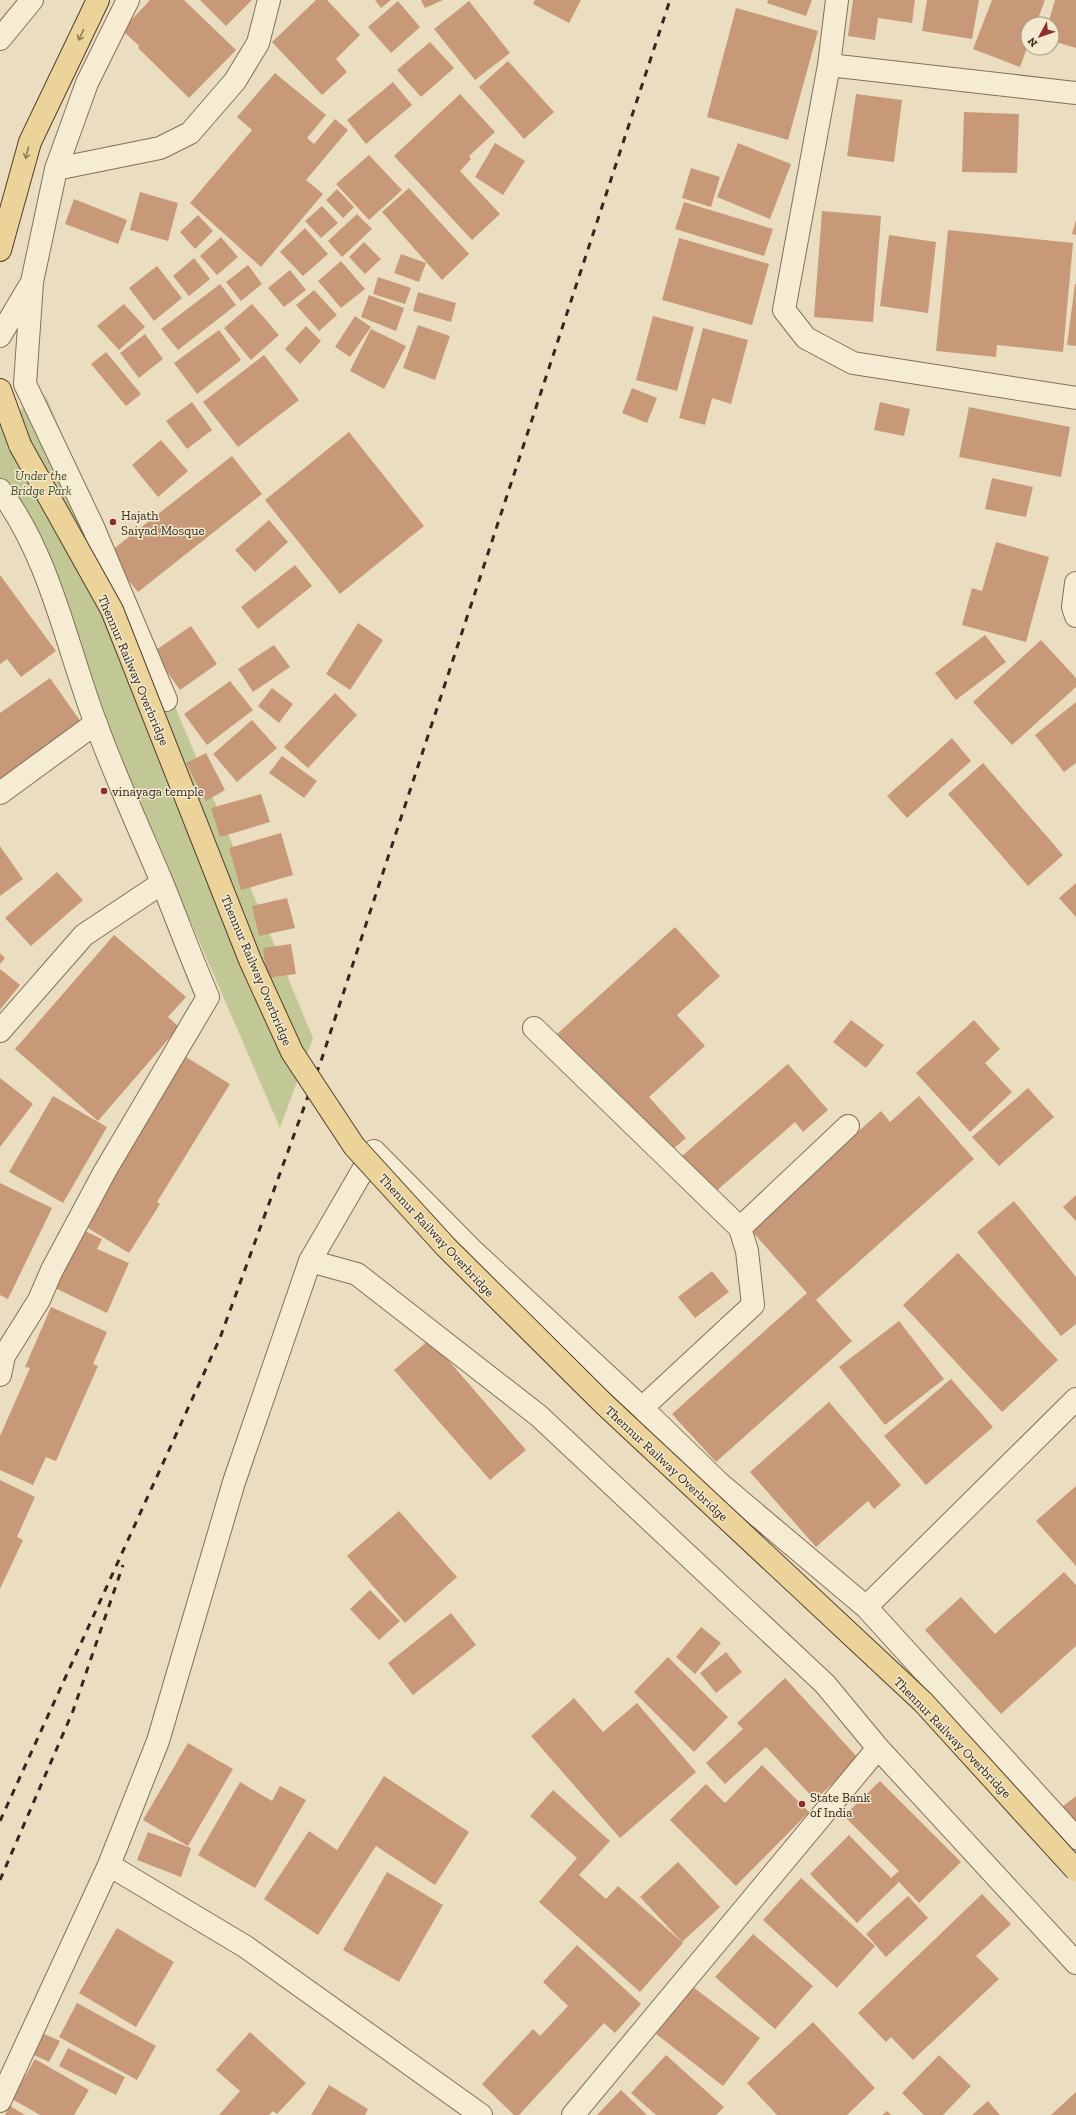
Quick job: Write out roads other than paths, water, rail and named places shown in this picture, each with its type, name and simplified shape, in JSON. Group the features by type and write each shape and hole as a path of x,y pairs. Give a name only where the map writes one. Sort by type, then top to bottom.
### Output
{"main road":[{"path":"0,250 30,142 98,0"},
{"name":"Thennur Railway Overbridge","path":"0,390 20,445"},
{"name":"Thennur Railway Overbridge","path":"0,417 20,445 112,610 250,960 292,1052 354,1146 446,1248 604,1404 923,1702 1076,1870"}],"street":[{"path":"0,39 32,0"},
{"path":"128,0 87,83 56,169 32,282 25,384 93,527 166,700"},
{"path":"56,169 160,148 190,133 235,81 258,43 269,0"},
{"path":"837,0 829,65 784,310 806,338 853,363 1076,398"},
{"path":"829,65 1076,93"},
{"path":"0,336 32,282"},
{"path":"0,490 9,502 45,572 96,723 162,883 187,949 208,997 105,1171 52,1270 39,1300 1,1363"},
{"path":"1076,583 1073,607 1076,616"},
{"path":"0,793 96,723"},
{"path":"0,1031 84,935 162,883"},
{"path":"534,1028 740,1228 747,1251 753,1305 642,1408"},
{"path":"740,1228 848,1126"},
{"path":"0,2101 109,1865 158,1741 234,1482 310,1261 374,1151 471,1249 642,1408 719,1483 866,1607 1076,1838"},
{"path":"310,1261 357,1274 539,1416 825,1684 878,1748 1076,1962"},
{"path":"866,1607 1076,1399"},
{"path":"573,2115 878,1748"},
{"path":"109,1865 246,1947 481,2115"}],"railway":[{"path":"0,1821 220,1338 322,1058 670,0"},
{"path":"0,1880 73,1711 123,1565"}],"place":[{"name":"Hajath Saiyad Mosque","path":"113,522"},
{"name":"vinayaga temple","path":"104,791"},
{"name":"State Bank of India","path":"802,1804"}],"park label":[{"name":"Under the Bridge Park","path":"41,482"}]}
